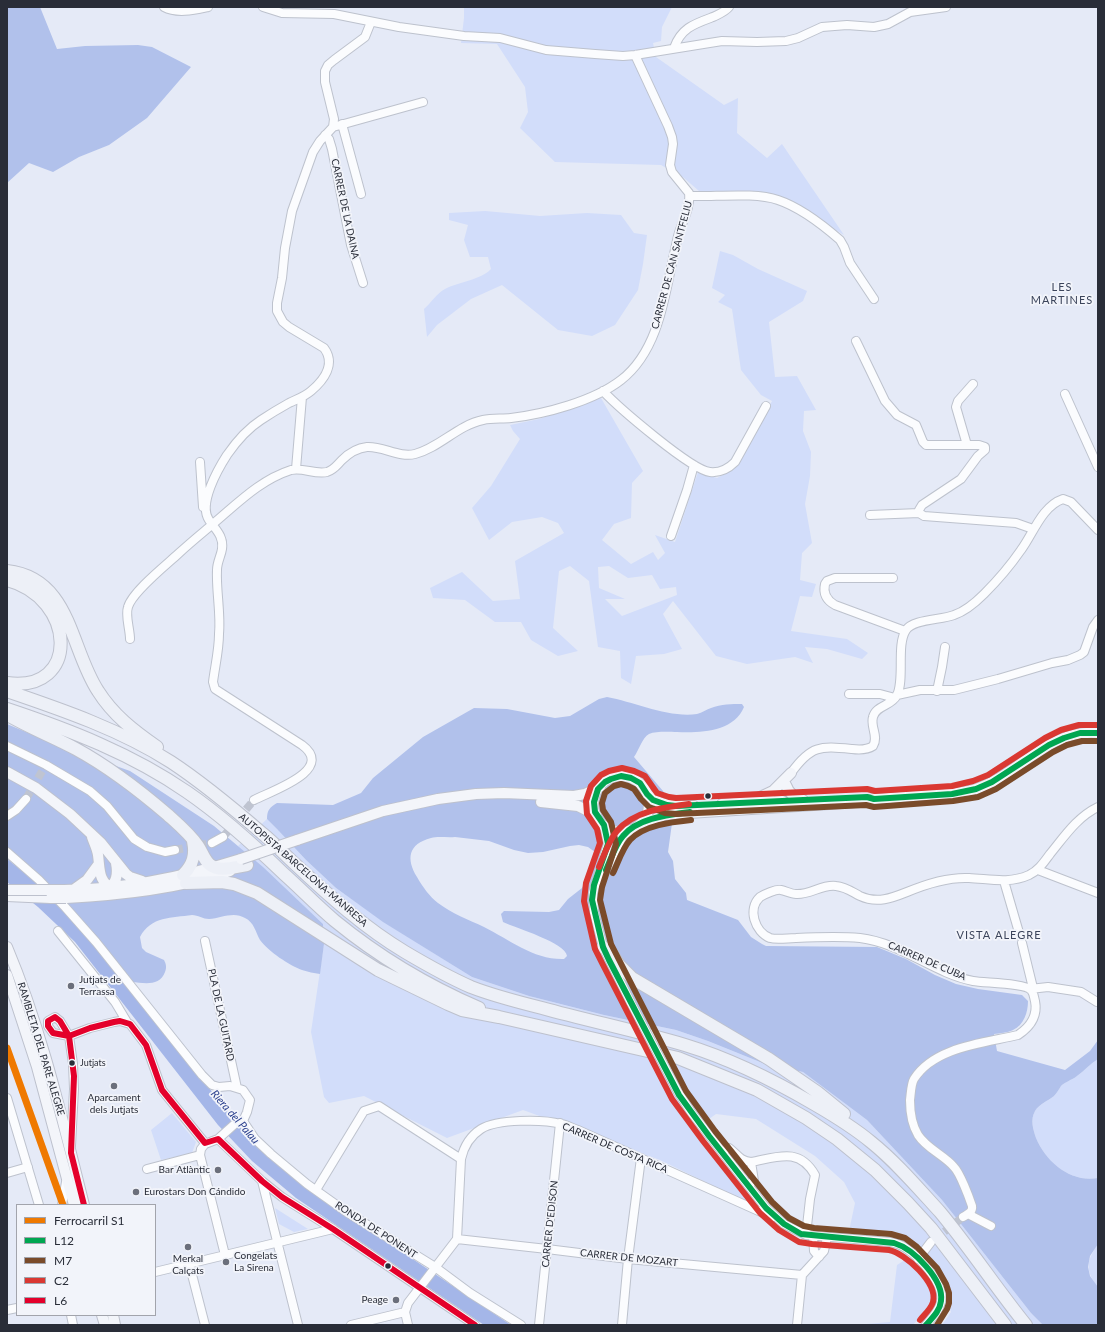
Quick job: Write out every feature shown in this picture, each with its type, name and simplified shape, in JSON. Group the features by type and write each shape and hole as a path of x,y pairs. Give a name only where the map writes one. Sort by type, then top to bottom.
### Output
{"highway":[{"path":"7,571 28,577 43,587 50,594 66,617 89,675 107,704 128,726 175,760 193,778"},
{"path":"7,580 25,587 43,600 58,625 61,642 58,659 51,669 43,676 27,683 7,683"},
{"name":"AUTOPISTA BARCELONA-MANRESA","path":"7,691 45,704 112,731 170,761 266,836 349,912 402,950 438,971 472,987 510,1000 686,1046 720,1057 751,1070 832,1114 870,1141 897,1166 941,1214 1026,1325"},
{"path":"7,709 75,733 107,747 161,775 218,816 285,874 330,916 369,947 397,966 457,998 499,1016"},
{"path":"7,714 25,725 76,749 142,793 184,830 197,845 208,863 213,867 221,869 244,862"},
{"path":"192,840 194,855 185,879 215,881 245,887 272,902 378,970 448,1004 462,1010 499,1016 678,1058 756,1090 806,1118 837,1139 875,1170 908,1203 931,1228 1005,1325"},
{"path":"603,946 632,978 769,1059 817,1092 848,1118 870,1141"}],"main road":[{"path":"7,890 68,893 88,897 185,879 208,877 244,862 299,843 396,814 438,805 467,801 505,800 578,806 596,815 609,829 618,831 635,828 658,818 673,814 867,801 874,799 957,793 976,790 987,785 1038,751 1066,736 1083,732 1098,733"},
{"path":"7,772 36,788 70,814 101,843 116,863 143,887"},
{"path":"764,808 776,805 782,801 791,773"},
{"path":"746,802 757,799 773,791 791,773"},
{"path":"299,843 359,818 423,802 450,797 497,794 574,796 585,794 600,787 611,779 621,776 628,777 640,783 653,800 676,806 867,797 874,799"},
{"path":"786,786 789,793 803,800"},
{"path":"596,815 594,802 600,787"},
{"path":"635,828 643,821 648,813 649,804 647,794"},
{"path":"90,834 97,849 98,865 101,877 110,888"},
{"path":"88,897 110,888 116,880 116,863"},
{"path":"68,893 87,880 98,865"},
{"path":"185,879 213,867"},
{"path":"7,896 35,898 110,888 118,890 143,887"},
{"name":"RAMBLETA DEL PARE ALEGRE","path":"7,947 41,1042 84,1204"},
{"name":"RAMBLETA DEL PARE ALEGRE","path":"7,975 37,1067 74,1204"}],"street":[{"path":"164,7 179,11 208,7"},
{"path":"263,7 282,13 353,16 371,22 455,35 500,38 546,50 623,56 722,41 786,41 798,38 822,27 842,25 866,27 881,26 910,12 946,7"},
{"path":"674,48 678,38 686,29 718,14 729,7"},
{"path":"333,127 334,119 325,82 325,71 328,65 334,60 365,38 371,22"},
{"name":"CARRER DE CAN SANTFELIU","path":"130,639 127,608 130,601 136,594 186,546 257,487 272,478 296,469 325,473 334,469 343,458 351,453 367,447 408,455 420,452 471,423 484,419 509,418 556,409 595,395 622,379 634,366 646,349 656,328 678,236 690,196 672,172 670,165 673,144 670,132 635,55"},
{"path":"206,515 206,506 215,477 228,453 248,429 311,391 329,367 330,360 328,353 324,348 284,322 277,311 285,248 292,211 313,152 320,141 333,127 423,102"},
{"path":"342,124 361,194"},
{"name":"CARRER DE LA DAINA","path":"325,135 329,139 332,149 351,245 364,283"},
{"path":"690,196 758,196 778,200 796,208 840,240 850,263 874,299"},
{"path":"856,341 885,401 897,415 916,425 923,442 926,445 967,445 985,447 985,450 978,456 961,478 922,505 919,513"},
{"path":"967,445 956,407 958,401 973,384"},
{"path":"603,391 632,418 694,465 710,472 721,471 731,466 735,462 766,406"},
{"path":"1065,394 1098,467"},
{"path":"296,469 302,397"},
{"path":"200,462 203,510 221,536 222,549 218,560 217,570 220,632 213,682 215,689 302,745 310,753 312,760 312,765 309,770 289,784 254,800"},
{"path":"671,536 694,465"},
{"path":"791,773 804,756 818,749 828,747 863,750 874,746 876,739 872,722 873,715 877,710 890,703 896,696 902,643 905,631 914,623 946,618 969,608 984,594 1014,560 1024,547 1033,529 1052,505 1063,499 1071,502 1098,530"},
{"path":"870,516 919,513 924,516 1016,523 1033,529"},
{"path":"893,578 835,578 827,581 825,584 825,592 828,600 834,605 905,631"},
{"path":"849,694 880,694 896,696 920,690 954,690 1074,658 1084,652 1093,627 1098,620"},
{"path":"937,691 945,647"},
{"path":"7,746 90,791 107,806 134,839 147,847 165,852 175,850"},
{"path":"7,816 16,810 26,799"},
{"name":"CARRER DE CUBA","path":"1097,1002 1081,992 1048,987 1032,988 974,981 957,977 896,947 861,938 835,937 772,939 761,933 756,925 753,912 756,903 761,897 776,890 782,890 794,894 802,894 821,887 835,885 847,888 862,897 872,900 881,900 892,898 923,885 950,879 968,878 1004,881 1019,878 1038,870 1077,822 1098,807"},
{"path":"604,825 608,844 594,886 592,900 603,946 678,1092 691,1112 766,1208 778,1220 788,1227 809,1235 890,1242 906,1248 918,1259 935,1280 941,1293 941,1301 937,1311 926,1325"},
{"path":"594,886 601,879 623,836 635,828"},
{"path":"212,843 223,837"},
{"path":"7,852 39,880 96,942 202,1075 212,1085 219,1087 230,1086 242,1090 250,1100 247,1112 240,1122 220,1137 205,1143 201,1149 200,1155 226,1255"},
{"path":"1038,870 1098,893"},
{"path":"991,1226 966,1216 972,1209 972,1206 955,1167 927,1145 918,1135 913,1122 910,1106 913,1080 930,1061 957,1049 1018,1035 1031,1023 1037,1009 1021,940 1004,881"},
{"path":"58,931 115,1002 127,1022 133,1026 146,1045 162,1090 205,1143"},
{"name":"PLA DE LA GUITARD","path":"205,941 237,1088"},
{"name":"RAMBLETA DEL PARE ALEGRE","path":"71,1153 74,1076 69,1036 90,1028 114,1022 127,1022"},
{"path":"7,1098 39,1204"},
{"path":"316,1190 364,1111 379,1106 461,1159"},
{"name":"CARRER DE COSTA RICA","path":"457,1239 461,1159 464,1148 467,1142 482,1128 503,1122 513,1121 560,1123 778,1220"},
{"name":"RONDA DE PONENT","path":"240,1122 271,1154 297,1176 345,1211 521,1325"},
{"name":"CARRER D'EDISON","path":"539,1325 560,1123"},
{"path":"220,1137 262,1181 282,1197 421,1287 476,1325"},
{"path":"722,1152 729,1148 739,1158 751,1162 790,1156 798,1158 810,1166 815,1175 810,1199 809,1235 814,1251 819,1257"},
{"path":"147,1169 200,1155"},
{"path":"622,1325 628,1259 641,1158"},
{"path":"748,1185 754,1181 751,1162"},
{"path":"7,1173 28,1167"},
{"name":"RAMBLETA DEL PARE ALEGRE","path":"62,1204 66,1175"},
{"path":"262,1181 298,1325"},
{"path":"272,1196 275,1196 318,1224 317,1228 288,1236 278,1229 271,1199 272,1196"},
{"path":"156,1272 333,1229"},
{"path":"797,1325 802,1275 824,1251 827,1237"},
{"path":"408,1325 405,1312 408,1303 457,1239"},
{"name":"CARRER DE MOZART","path":"457,1239 628,1259 802,1275"},
{"path":"918,1259 931,1242"},
{"path":"189,1263 205,1325"},
{"path":"351,1325 405,1312"}],"shaded area":[{"path":"7,7 40,7 57,49 85,46 138,45 152,47 191,67 147,118 109,145 79,157 53,172 29,163 7,183"},
{"path":"464,7 672,7 662,27 661,41 653,43 656,57 724,105 738,98 737,133 767,158 782,144 844,235 784,199 737,191 699,191 684,178 661,165 555,162 520,128 528,112 525,87 497,44 461,43"},
{"path":"485,211 540,216 587,213 621,215 634,233 647,235 638,290 615,325 592,336 558,330 502,285 471,299 437,325 427,337 424,309 445,289 481,276 491,269 488,257 470,257 464,240 468,225 449,220 449,213"},
{"path":"720,251 733,255 758,269 807,291 803,301 769,322 775,377 797,376 816,410 804,411 803,431 811,452 810,476 805,504 812,543 802,553 800,580 816,584 812,597 800,596 791,631 847,639 868,653 862,659 827,649 805,647 813,663 795,657 747,664 716,656 673,601 663,614 682,649 664,654 636,656 631,684 621,678 620,651 598,647 589,581 570,566 559,571 553,628 578,651 558,656 531,640 521,622 495,622 465,600 433,598 430,588 462,572 493,601 520,599 515,561 564,533 558,523 542,517 512,522 489,540 472,508 491,486 520,439 510,425 539,419 601,398 643,471 632,483 631,518 614,524 602,540 631,564 653,552 658,560 665,553 655,535 675,542 698,472 717,478 734,469 772,401 761,395 741,370 732,309 718,302 725,295 712,288","holes":["609,566 628,578 652,575 660,589 676,587 677,595 622,616 605,599 625,599 599,588 598,567"]},
{"path":"607,697 618,699 663,712 686,715 701,713 715,707 730,704 742,704 744,707 733,722 715,729 696,732 655,732 649,734 642,741 634,757 663,791 674,809 668,852 673,861 675,879 686,893 687,900 738,920 751,937 766,946 877,947 906,959 935,975 956,984 978,989 1022,995 1028,1001 1025,1018 1017,1028 994,1034 997,1051 1065,1070 1090,1051 1098,1040 1098,1059 1077,1076 1061,1086 1054,1096 1039,1106 1033,1114 1032,1121 1040,1147 1053,1163 1069,1174 1078,1177 1088,1179 1098,1178 1098,1244 1090,1256 1088,1267 1090,1276 1098,1287 1098,1325 1043,1325 1031,1313 942,1200 867,1120 803,1072 765,1064 676,1030 604,1015 529,996 472,977 383,922 336,888 306,860 267,819 269,809 277,803 333,805 361,793 373,778 423,737 474,708 507,709 555,718 570,716 599,699","holes":["455,837 489,841 514,850 528,853 543,852 579,845 588,847 595,852 595,864 582,888 568,899 559,910 549,912 504,911 501,914 503,922 540,936 558,946 567,956 564,959 532,953 443,907 432,898 424,888 411,864 411,853 414,848 423,841 431,838"]},
{"path":"7,724 52,743 130,771 214,826 263,867 323,924 324,944 320,974 302,970 280,958 264,945 251,922 241,916 232,915 209,919 192,915 163,919 150,925 145,930 140,937 142,948 146,952 164,960 166,970 163,977 155,982 132,982 31,878 7,859"},
{"path":"267,819 306,860 336,888 384,922 472,977 529,996 604,1015 676,1030 765,1064 803,1072 867,1120 942,1200 1031,1313 1043,1325 942,1325 951,1312 938,1264 905,1242 891,1237 849,1231 855,1203 844,1182 815,1156 756,1119 716,1114 695,1129 757,1207 660,1160 523,1110 447,1138 364,1096 329,1103 324,1097 311,1032 324,944 323,924 238,846"},
{"name":"Riera del Palau","path":"7,859 31,878 80,928 242,1129 259,1146 304,1186 511,1325 484,1325 296,1198 252,1161 218,1125 75,942 38,907 7,882"},
{"path":"1098,1059 1098,1178 1088,1179 1069,1174 1053,1163 1040,1147 1032,1121 1033,1114 1039,1106 1054,1096 1061,1086 1077,1076"},
{"path":"172,1113 196,1142 192,1153 161,1160 151,1130"},
{"path":"275,1208 308,1229 294,1232 279,1224"},
{"path":"1098,1244 1098,1287 1089,1271 1089,1261"},
{"path":"905,1260 920,1274 929,1287 932,1300 928,1309 913,1325 855,1325 890,1322 897,1265"}],"tunnel":[{"path":"26,799 44,768"},
{"path":"223,837 254,800"},
{"path":"175,850 212,843"},
{"path":"935,1239 963,1217"}],"rail line":[{"name":"S1","path":"7,1048 63,1204"}],"transit line":[{"name":"C2","path":"920,1320 932,1305 933,1294 930,1286 919,1270 896,1252 889,1250 799,1242 779,1230 760,1213 672,1099 595,949 584,901 586,883 600,843 597,829 587,814 586,801 591,786 601,775 609,771 622,768 645,776 657,793 676,798 867,789 875,791 952,786 973,781 988,775 1045,738 1061,730 1079,725 1098,725"},
{"name":"L12","path":"926,1325 939,1308 941,1293 933,1275 918,1258 902,1246 894,1243 801,1234 784,1224 766,1208 709,1136 679,1095 603,947 592,900 594,885 608,844 604,825 595,812 594,802 598,789 605,782 621,776 631,778 640,783 653,800 667,805 676,806 867,797 874,799 952,794 976,789 992,782 1049,745 1064,738 1080,733 1098,733"},
{"name":"M7","path":"937,1325 947,1309 949,1303 949,1293 937,1268 917,1247 905,1238 891,1234 814,1228 804,1226 789,1218 772,1202 715,1131 686,1091 611,944 600,900 602,887 616,844 611,822 603,810 602,803 605,793 614,786 621,784 634,789 649,807 665,813 676,814 866,805 874,807 953,801 978,797 996,789 1053,752 1067,745 1082,741 1098,741"},
{"name":"C2","path":"599,867 612,839 624,824 641,814 650,811 689,804"},
{"name":"L12","path":"606,870 613,852 623,836 629,830 654,818 690,812"},
{"name":"M7","path":"613,873 620,856 630,840 636,835 659,825 691,820"},
{"name":"L6","path":"55,1017 60,1021 69,1036 53,1033 48,1026 48,1021 55,1017"},
{"name":"L6","path":"69,1036 90,1028 114,1022 120,1021 130,1024 146,1045 162,1090 205,1143 218,1139 262,1181 282,1197 333,1229 475,1325"},
{"name":"L6","path":"69,1036 74,1076 71,1153 84,1204"}],"place":[{"name":"Jutjats de Terrassa","path":"71,986"},
{"name":"Jutjats","path":"72,1063"},
{"name":"Aparcament dels Jutjats","path":"114,1086"},
{"name":"Bar Atlàntic","path":"218,1170"},
{"name":"Eurostars Don Cándido","path":"136,1192"},
{"name":"Merkal Calçats","path":"188,1247"},
{"name":"Congelats La Sirena","path":"226,1262"},
{"name":"Peage","path":"396,1300"}],"district":[{"name":"LES MARTINES","path":"1062,293"},
{"name":"VISTA ALEGRE","path":"999,935"}]}
